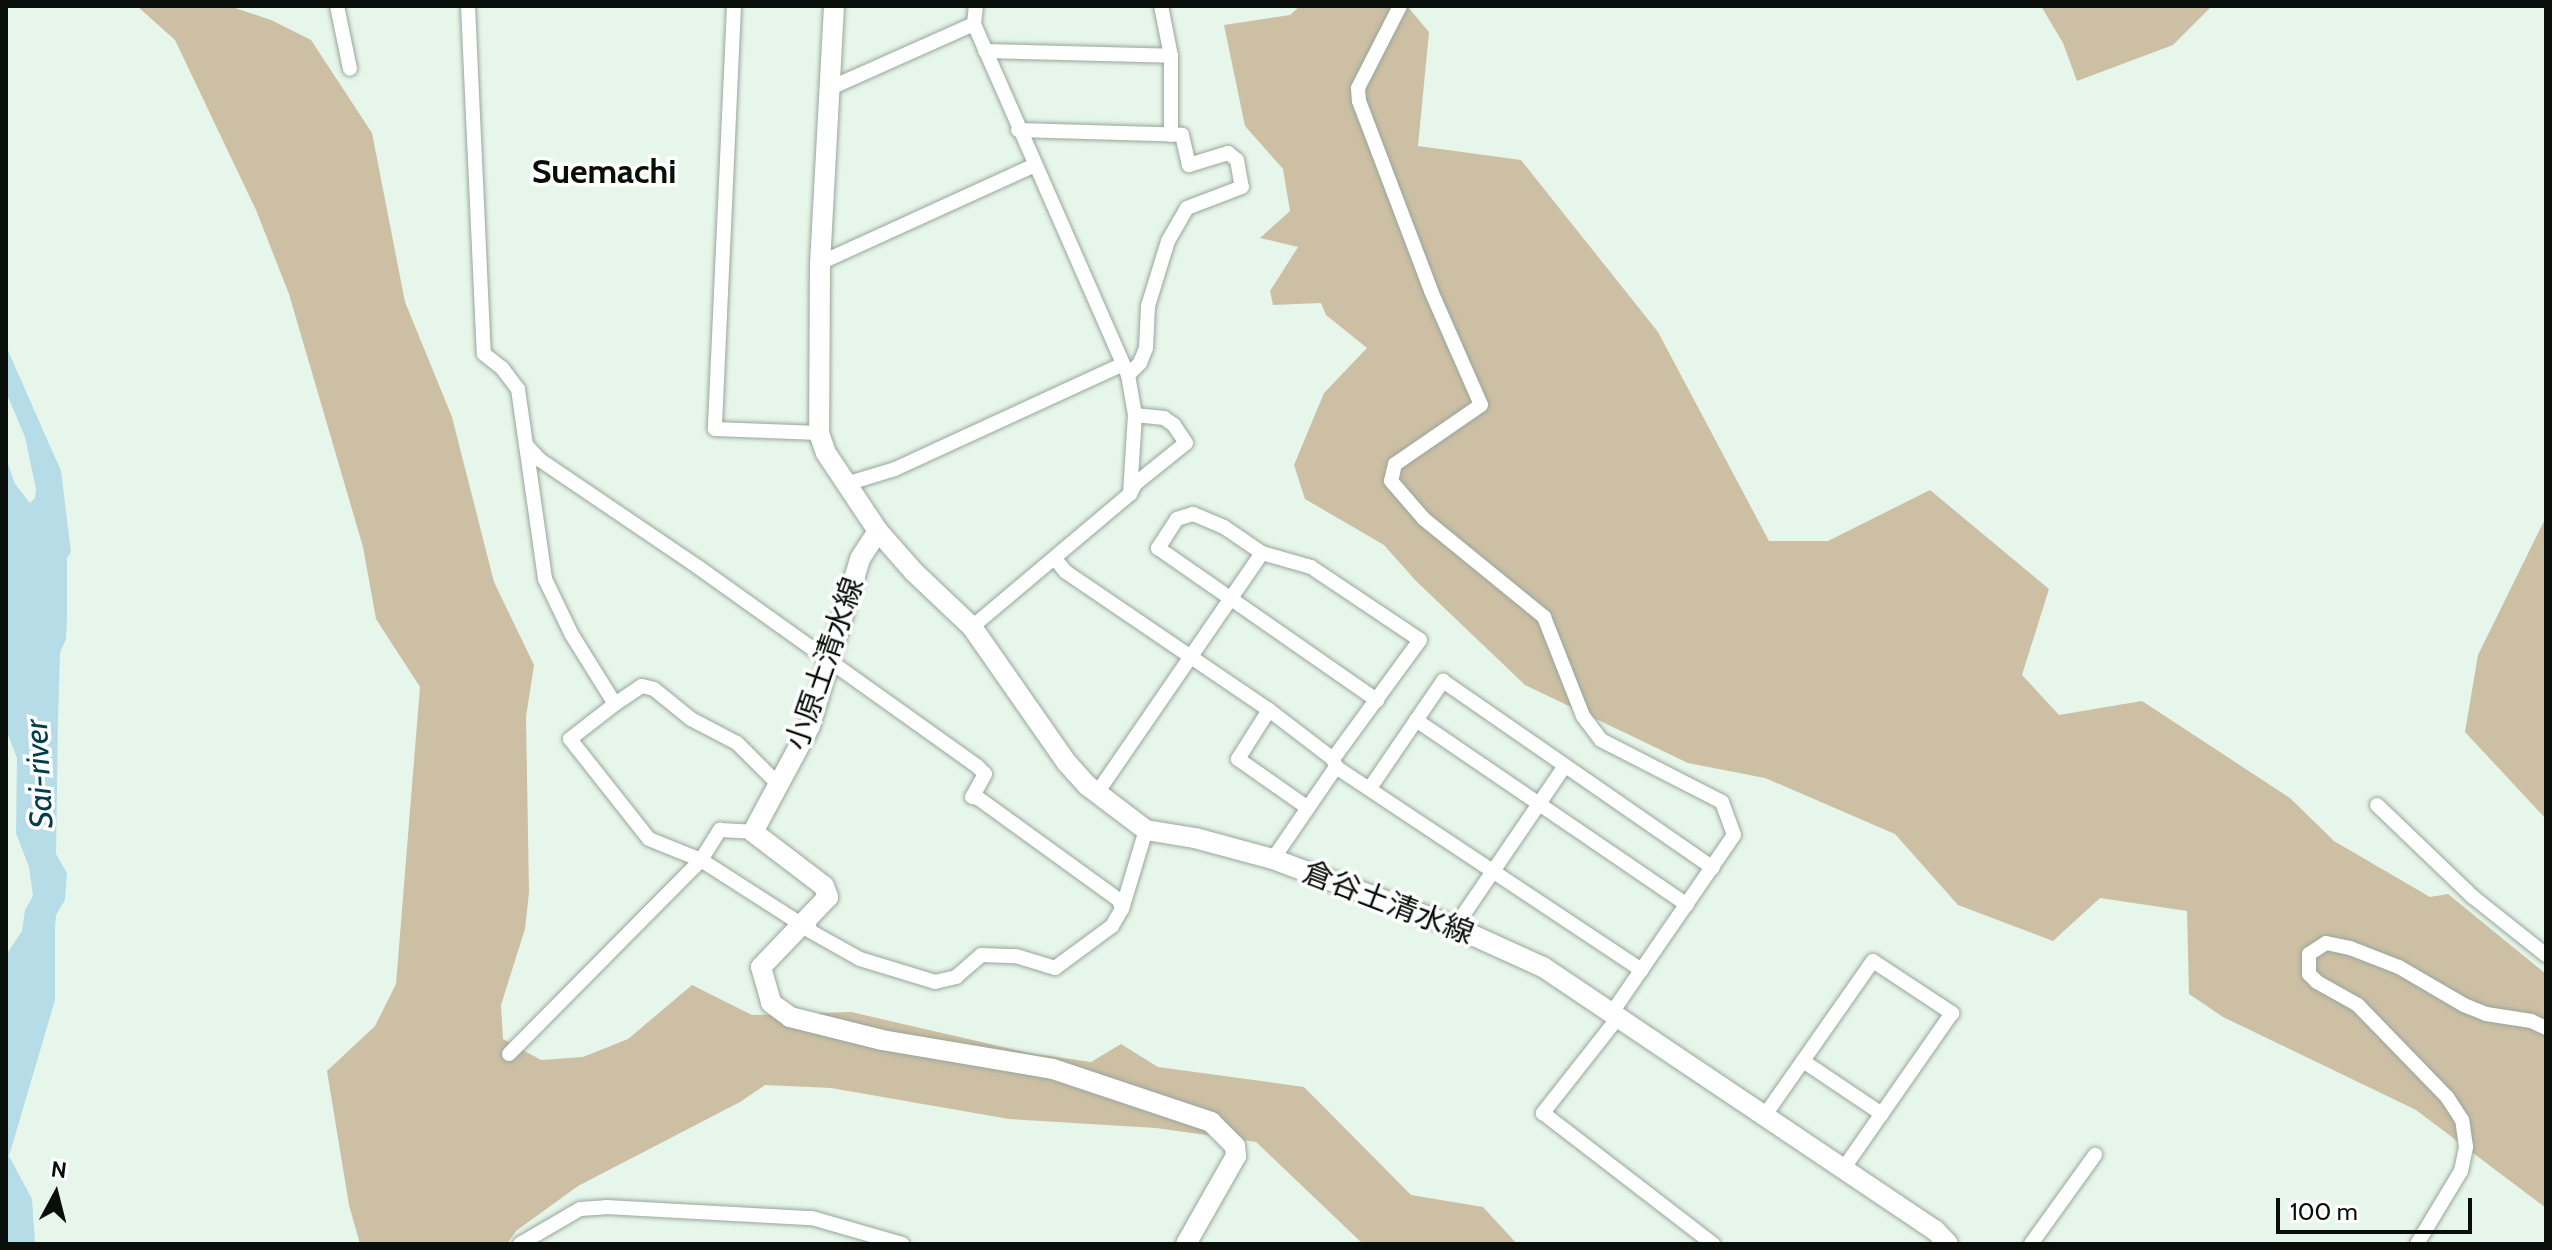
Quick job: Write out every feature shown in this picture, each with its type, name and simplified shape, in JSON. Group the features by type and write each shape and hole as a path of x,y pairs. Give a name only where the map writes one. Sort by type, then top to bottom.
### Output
{"main road":[{"path":"834,6 820,263 819,433 826,453 878,531"},
{"name":"小原土清水線","path":"753,832 810,726 860,559 878,531"},
{"name":"倉谷土清水線","path":"878,531 914,572 972,627 1067,763 1097,793 1146,830 1195,838 1273,859 1455,927 1543,967 1616,1013 1935,1230 1948,1244"},
{"path":"753,832 824,886 828,897 761,967 771,1003 790,1017 882,1040 1053,1069 1211,1122 1235,1146 1236,1156 1186,1244"}],"street":[{"path":"337,6 350,69"},
{"path":"468,6 484,354 502,368 518,389 545,579 572,635 615,704"},
{"path":"734,6 715,429 819,433"},
{"path":"976,6 974,24 985,51 1125,370 1135,415 1130,494"},
{"path":"1161,6 1171,56 1171,135"},
{"path":"1400,6 1358,88 1359,101 1431,291 1481,405 1395,464 1391,481 1424,519 1544,617 1583,716 1601,740 1722,802 1734,835 1616,1013 1543,1113 1713,1244"},
{"path":"828,89 974,24"},
{"path":"985,51 1171,56"},
{"path":"846,484 895,469 1140,363 1146,348 1148,306 1168,241 1187,208 1242,187 1237,160 1228,153 1189,165 1182,135 1018,130"},
{"path":"820,263 1035,165"},
{"path":"972,627 1055,559 1130,494 1135,484 1186,443 1174,425 1164,418 1135,415"},
{"path":"528,447 540,460 829,659 977,766 985,774 972,797 978,798 1119,900 1122,909"},
{"path":"1273,859 1420,640 1311,567 1262,553 1224,527 1193,514 1177,519 1158,548 1377,700"},
{"path":"1097,793 1262,553"},
{"path":"1055,559 1066,572 1269,710 1370,788 1642,970"},
{"path":"1370,788 1443,681 1713,868"},
{"path":"780,786 737,743 691,719 654,689 642,686 570,739 649,839 701,860 804,920 810,931 860,959 935,982 956,977 981,955 1016,956 1055,968 1112,926 1122,909 1146,830"},
{"path":"1269,710 1238,759 1308,808"},
{"path":"1416,720 1687,905"},
{"path":"1455,927 1565,766"},
{"path":"2377,805 2473,897 2546,955"},
{"path":"509,1054 701,860 720,830 753,832"},
{"path":"2417,1244 2461,1171 2466,1147 2462,1120 2447,1097 2358,1005 2317,982 2309,974 2309,954 2326,943 2350,948 2399,967 2464,1005 2486,1014 2531,1021 2546,1028"},
{"path":"1765,1115 1873,961 1939,1004 1952,1013 1844,1168"},
{"path":"1803,1061 1882,1114"},
{"path":"2031,1244 2095,1155"},
{"path":"520,1244 580,1209 606,1207 812,1218 902,1244"}],"shaded area":[{"path":"137,6 229,6 271,20 311,40 372,133 405,302 452,417 494,582 534,665 526,717 529,892 525,929 501,1005 503,1039 541,1060 583,1057 628,1039 692,985 752,1015 851,1012 1029,1053 1091,1062 1121,1044 1158,1067 1304,1087 1411,1195 1483,1207 1517,1244 1363,1244 1256,1142 1156,1128 1009,1119 831,1088 765,1085 740,1102 578,1186 516,1231 507,1244 360,1244 349,1205 327,1071 375,1026 396,984 420,687 376,619 363,547 289,294 256,210 175,40"},
{"path":"1300,6 1407,6 1429,32 1418,146 1521,160 1658,332 1769,541 1828,541 1930,490 2049,589 2022,675 2059,715 2142,701 2290,798 2334,841 2430,897 2448,894 2546,974 2546,1208 2416,1110 2223,1017 2189,994 2187,911 2100,898 2053,941 1958,905 1895,834 1765,778 1688,763 1525,685 1416,581 1384,545 1305,499 1294,465 1324,393 1367,348 1326,315 1321,303 1273,305 1270,291 1298,247 1260,238 1290,211 1283,169 1245,126 1224,25 1290,15"},
{"path":"2041,6 2212,6 2173,45 2077,81 2063,43"},
{"path":"2546,517 2546,819 2465,732 2478,655"}],"water":[{"name":"Sai-river","path":"6,346 61,471 71,552 67,558 66,639 60,653 56,854 67,873 65,900 56,915 55,1000 9,1156 32,1199 35,1244 6,1244 6,955 22,931 25,910 33,896 29,867 16,833 17,758 6,730 6,458 15,484 30,503 35,498 36,489 25,437 6,392"}],"district":[{"name":"Suemachi","path":"604,172"}]}
